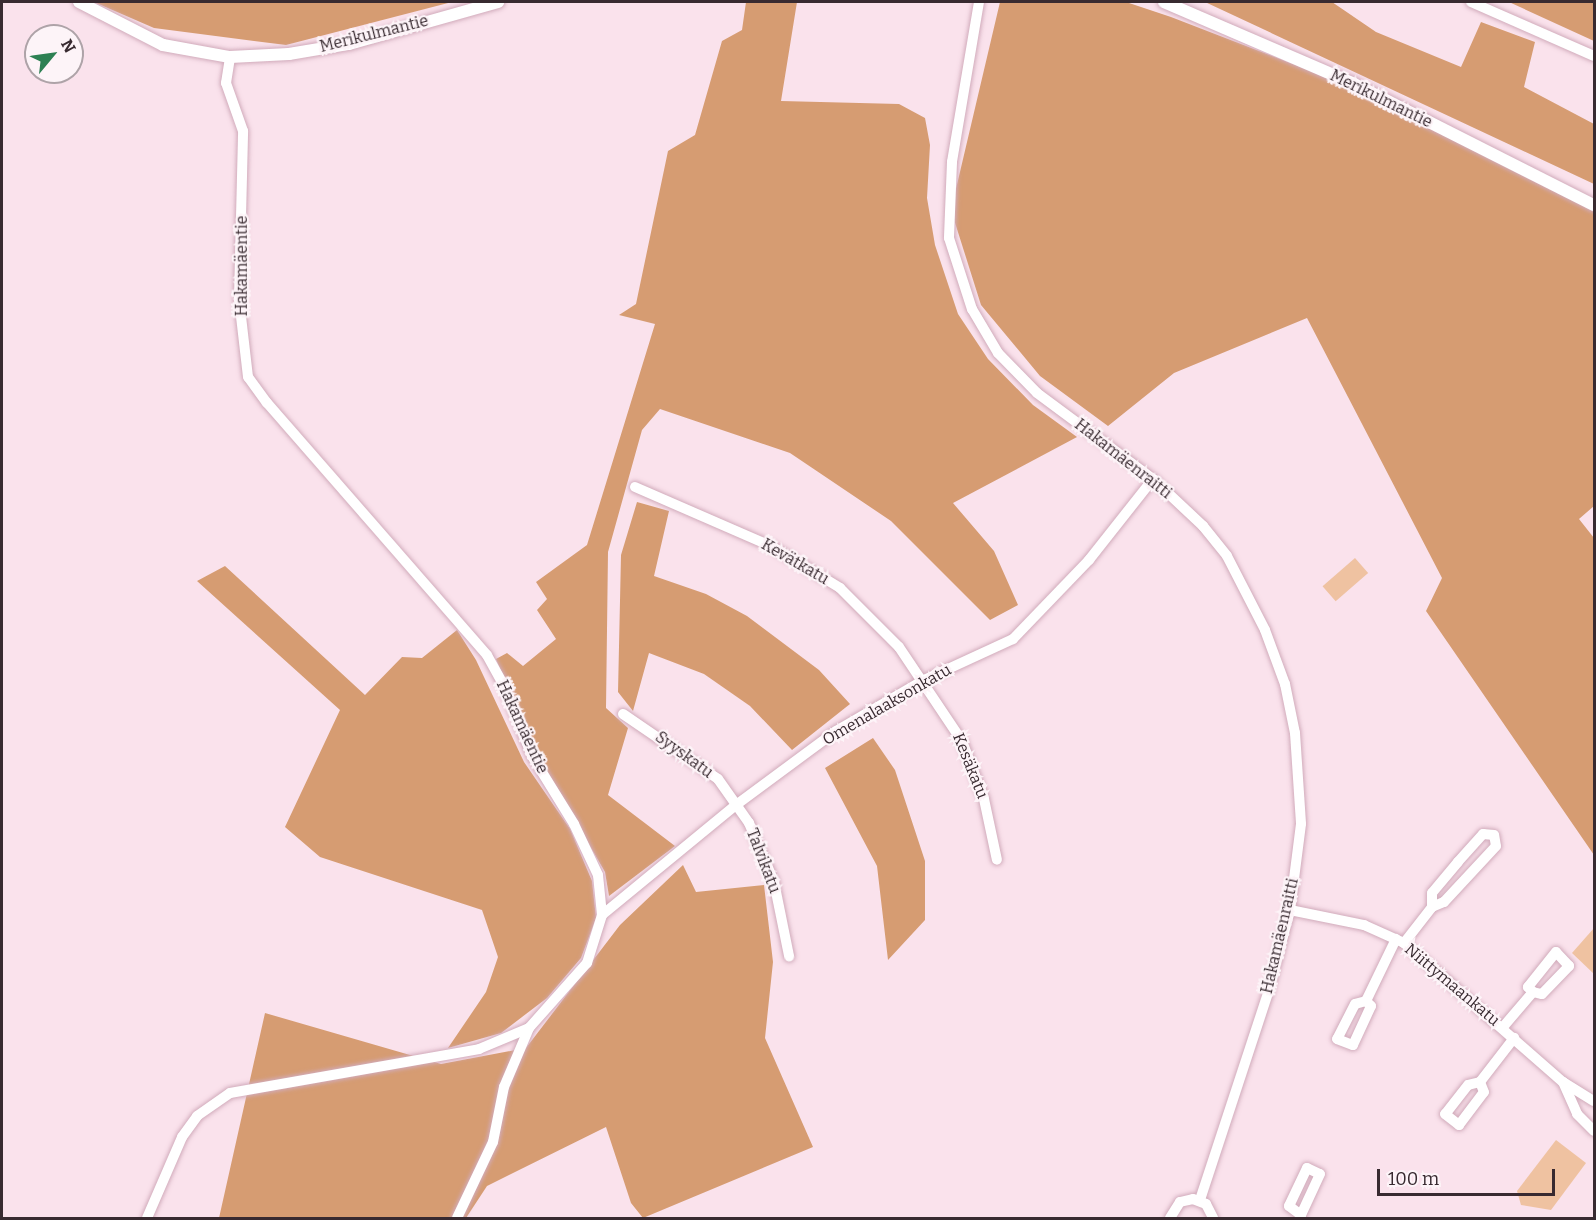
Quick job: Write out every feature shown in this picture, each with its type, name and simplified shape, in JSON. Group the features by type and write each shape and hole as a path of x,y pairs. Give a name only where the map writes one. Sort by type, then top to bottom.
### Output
{"street":[{"name":"Merikulmantie","path":"79,2 163,45 230,57 289,54 349,44 498,2"},
{"name":"Hakamäenraitti","path":"980,2 952,162 949,238 972,309 998,353 1037,393 1153,479 1203,526 1227,556 1257,611 1285,684 1300,778 1301,824 1290,909 1268,993 1200,1200"},
{"name":"Merikulmantie","path":"1164,2 1354,84 1594,205"},
{"path":"1471,2 1594,56"},
{"name":"Hakamäentie","path":"147,1218 182,1137 198,1116 230,1093 479,1048 529,1028 587,963 600,934 602,915 598,875 574,824 532,756 503,684 487,655 267,404 248,377 239,299 243,131 226,83 230,57"},
{"name":"Omenalaaksonkatu","path":"602,915 736,805 836,731 924,680 1013,639 1089,560 1153,479"},
{"name":"Kevätkatu","path":"635,487 771,546 840,588 899,647 924,680"},
{"name":"Kesäkatu","path":"924,680 962,741 984,798 997,860"},
{"name":"Syyskatu","path":"623,714 718,780 736,805"},
{"name":"Talvikatu","path":"736,805 749,823 774,882 789,956"},
{"path":"1366,1001 1400,941 1432,907 1444,902 1496,846 1494,835 1483,834 1458,862 1432,893 1432,907"},
{"path":"1458,862 1470,874"},
{"name":"Niittymaankatu","path":"1290,909 1364,925 1400,941 1563,1082 1594,1101"},
{"path":"1503,1028 1533,992"},
{"path":"457,1218 493,1142 504,1088 529,1028"},
{"path":"1480,1082 1514,1038"},
{"name":"Niittymaankatu","path":"1563,1082 1577,1113 1594,1131"},
{"path":"1170,1218 1180,1202 1200,1200 1213,1218"}],"shaded area":[{"path":"94,2 452,2 286,45 154,28"},
{"path":"746,2 797,2 781,101 899,104 925,118 930,145 927,198 935,245 958,314 988,359 1033,405 1077,437 953,503 994,551 1018,605 990,620 891,521 790,453 660,409 642,430 608,552 606,708 628,728 608,795 675,846 609,896 605,872 536,752 496,659 507,653 523,666 556,639 537,610 547,599 536,582 587,545 655,324 619,315 636,304 668,151 695,135 722,41 742,30"},
{"path":"1000,2 1126,2 1171,17 1316,73 1594,209 1594,506 1579,519 1594,538 1594,855 1426,611 1442,578 1307,318 1174,373 1108,426 1040,376 981,305 951,210"},
{"path":"1205,2 1332,2 1376,32 1461,67 1481,22 1535,42 1524,87 1594,124 1594,184"},
{"path":"1509,2 1594,2 1594,41"},
{"path":"637,502 669,511 654,576 706,594 747,616 819,670 850,704 792,750 750,706 704,674 649,653 633,711 618,692 621,555"},
{"path":"1355,558 1368,573 1336,601 1323,586"},
{"path":"225,566 365,695 402,657 422,658 457,630 476,660 524,762 570,829 592,881 596,918 581,958 547,998 501,1033 448,1048 486,992 498,957 482,910 320,857 285,827 340,710 197,581"},
{"path":"873,738 895,770 925,861 925,920 888,960 877,866 825,768"},
{"path":"683,865 696,892 764,885 773,962 765,1038 813,1147 643,1218 631,1203 606,1127 487,1186 466,1218 219,1218 265,1013 441,1064 526,1048 620,925"},
{"path":"1594,928 1594,974 1572,953"},
{"path":"1556,1140 1586,1163 1551,1210 1521,1205 1517,1191"}]}
